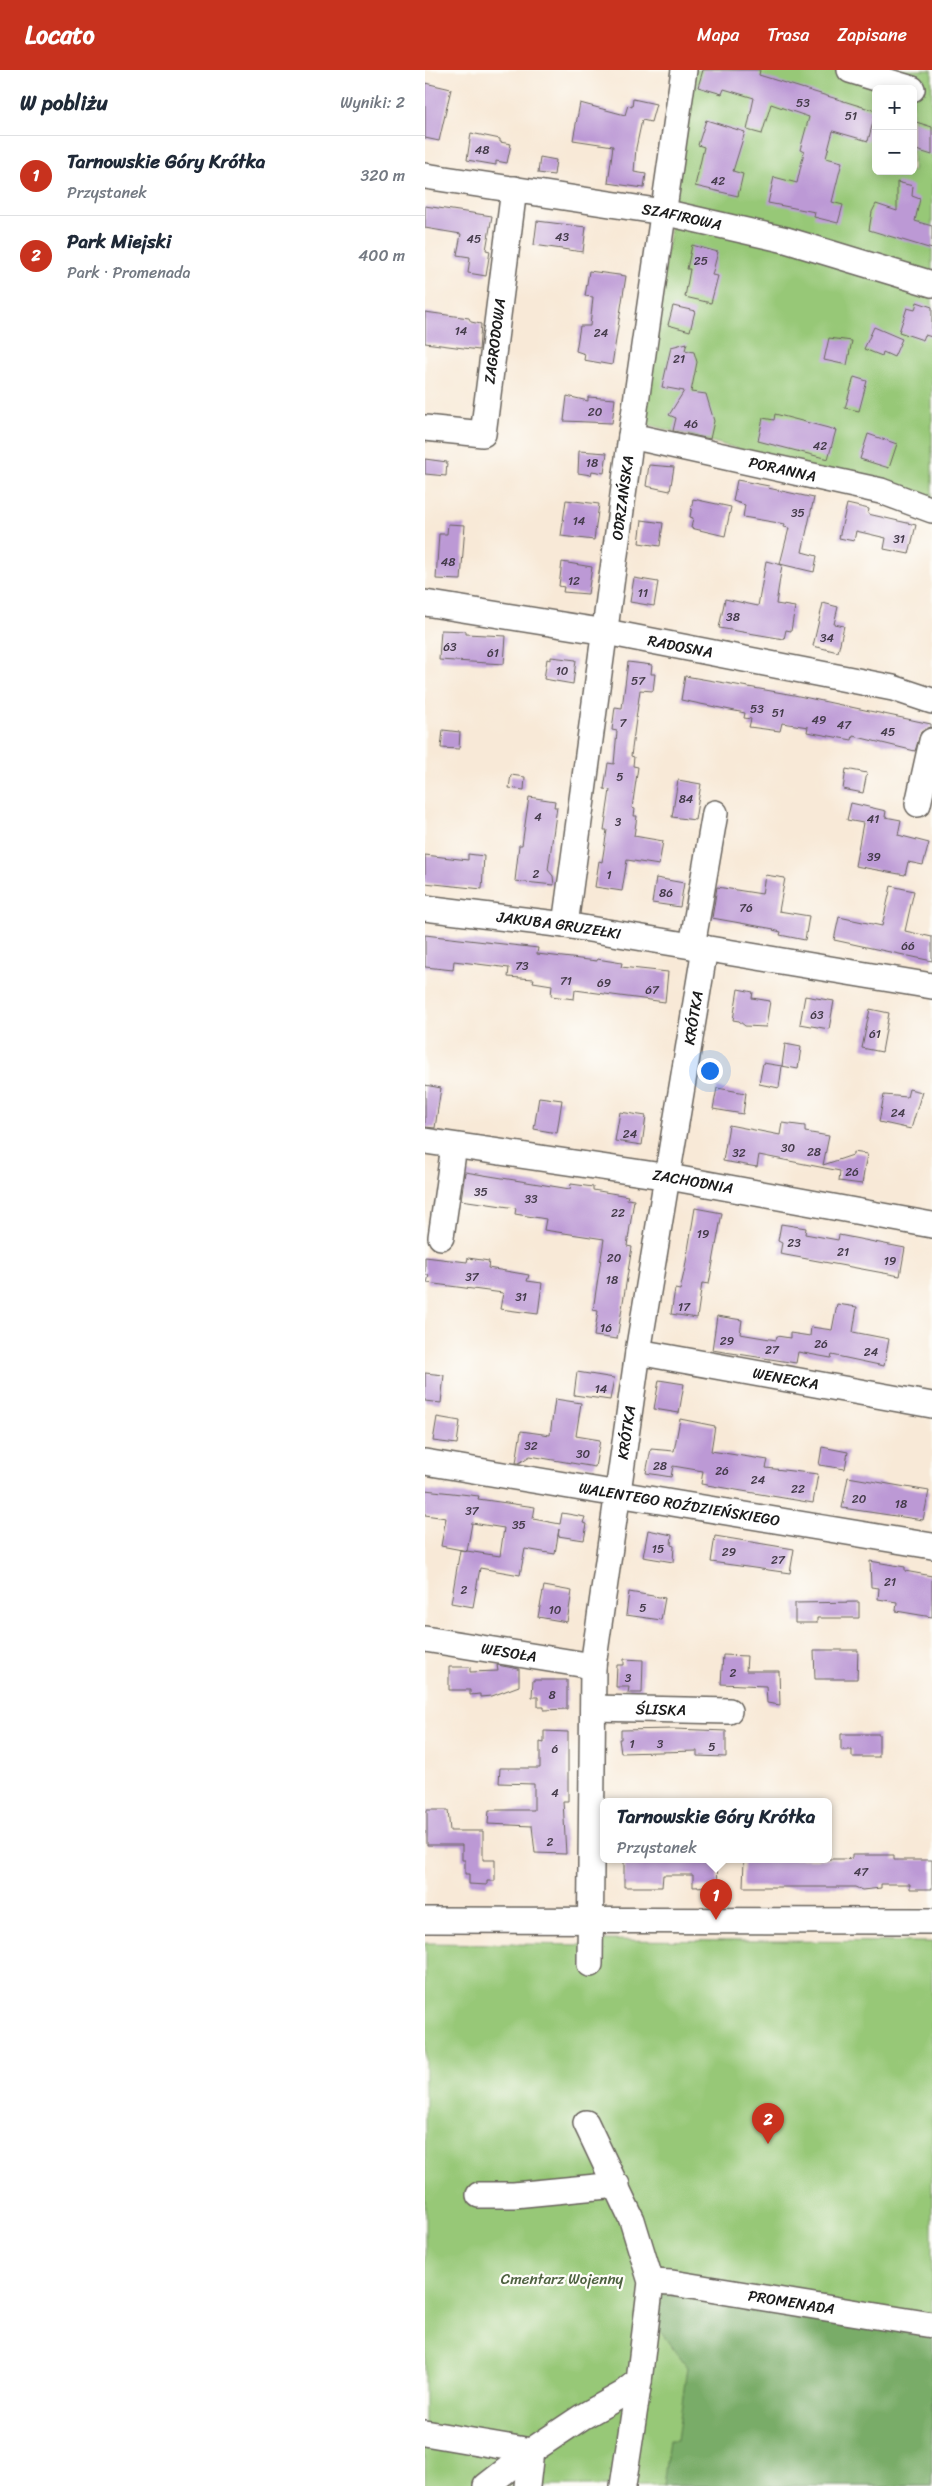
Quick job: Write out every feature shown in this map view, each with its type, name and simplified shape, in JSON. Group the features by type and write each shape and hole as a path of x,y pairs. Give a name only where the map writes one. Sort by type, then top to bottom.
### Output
{"street":[{"name":"ODRZAŃSKA","path":"565,925 631,436 684,70"},
{"path":"851,70 900,85"},
{"path":"917,90 932,95"},
{"name":"SZAFIROWA","path":"425,176 663,212 786,240 932,284"},
{"name":"ZAGRODOWA","path":"425,428 483,434 515,190"},
{"name":"PORANNA","path":"631,436 881,491 932,510"},
{"name":"RADOSNA","path":"425,603 606,632 893,688 932,701"},
{"path":"918,804 932,741"},
{"path":"699,947 715,813"},
{"name":"JAKUBA GRUZEŁKI","path":"425,908 565,925 932,986"},
{"name":"KRÓTKA","path":"590,1964 593,1666 638,1352 669,1177 699,947"},
{"name":"ZACHODNIA","path":"425,1141 669,1177 932,1225"},
{"path":"441,1237 454,1146"},
{"name":"WENECKA","path":"638,1352 932,1405"},
{"name":"WALENTEGO ROŹDZIEŃSKIEGO","path":"425,1462 932,1546"},
{"name":"WESOŁA","path":"425,1638 593,1666"},
{"name":"ŚLISKA","path":"593,1708 729,1710"},
{"path":"425,1920 932,1921"},
{"path":"586,2123 617,2184 632,2220 651,2282 639,2381 623,2486"},
{"path":"479,2195 514,2195 617,2184"},
{"name":"PROMENADA","path":"651,2282 672,2283 932,2325"},
{"path":"486,2486 531,2451 582,2417 623,2394 639,2381"},
{"path":"425,2433 531,2451"},
{"path":"527,2486 531,2451"}],"green space":[{"path":"693,70 932,70 932,508 831,474 642,423"},
{"name":"Cmentarz Wojenny","path":"599,1940 932,1942 932,2486 425,2486 425,1943 599,1945"},
{"path":"654,2293 932,2330 932,2486 663,2486 669,2440 677,2440 687,2367 651,2319"}],"building":[{"path":"703,70 760,70 759,75 872,110 872,126 868,141 833,131 826,158 842,162 832,202 843,205 838,223 814,217 815,212 768,203 774,177 797,183 804,152 800,150 809,117 771,104 762,134 747,130 754,98 724,89 722,94 698,87"},
{"path":"425,83 451,89 439,141 425,138"},
{"path":"633,99 656,104 651,122 642,120 636,148 634,172 646,174 644,188 608,183 613,146 573,140 580,103 625,115 628,105 632,107"},
{"path":"706,120 745,132 733,171 743,174 738,196 695,186 704,147 698,145"},
{"path":"917,122 932,127 932,155 917,150"},
{"path":"471,133 500,139 500,142 511,144 507,163 496,161 496,165 467,160"},
{"path":"540,157 556,160 554,175 538,173"},
{"path":"897,182 913,186 912,196 920,199 915,221 932,226 932,249 869,230 872,212 876,204 897,211"},
{"path":"425,206 492,216 486,250 490,251 486,276 468,273 470,257 457,255 461,234 425,228"},
{"path":"537,221 586,227 583,252 534,245"},
{"path":"692,245 718,252 712,275 718,276 711,303 685,297 690,269 687,269"},
{"path":"589,271 626,276 612,365 584,360 585,354 576,351 580,326 590,326 593,297 585,296"},
{"path":"917,302 932,307 932,337 925,335 923,340 899,332 907,308 915,310"},
{"path":"673,306 695,311 690,331 668,325"},
{"path":"425,312 469,318 471,322 481,324 479,350 425,343"},
{"path":"874,327 902,339 894,357 883,352 882,356 864,349"},
{"path":"829,338 852,341 847,365 824,360"},
{"path":"687,343 685,350 694,352 697,362 691,392 706,394 714,421 710,439 673,431 676,418 669,415 684,391 662,387 671,347"},
{"path":"854,377 867,381 859,411 845,408"},
{"path":"567,396 588,401 588,397 615,399 612,423 564,421"},
{"path":"775,414 836,430 828,459 758,441 763,418 774,420"},
{"path":"868,434 897,444 889,468 860,459"},
{"path":"579,451 607,453 604,473 592,471 591,475 578,473"},
{"path":"425,459 447,462 446,476 425,474"},
{"path":"649,465 674,467 670,491 646,486"},
{"path":"737,480 814,498 802,552 817,556 814,572 780,564 789,528 784,527 785,524 743,517 745,505 733,501"},
{"path":"693,499 731,507 725,536 691,528 693,518 690,517"},
{"path":"566,500 599,504 594,540 561,536"},
{"path":"847,504 869,509 868,514 916,525 909,554 884,549 886,538 856,531 854,541 839,538"},
{"path":"642,520 663,523 660,546 639,543"},
{"path":"448,524 465,525 461,580 436,579 439,534 447,534"},
{"path":"766,561 782,565 776,604 795,607 791,631 786,630 784,639 719,628 725,599 758,606"},
{"path":"562,562 592,567 588,594 563,592 564,587 559,586"},
{"path":"634,578 658,582 654,606 630,602"},
{"path":"823,603 838,607 834,624 844,626 838,652 813,646"},
{"path":"441,630 466,631 466,634 506,636 504,664 439,660"},
{"path":"551,657 576,660 573,684 544,679 547,659 551,660"},
{"path":"628,662 652,665 651,674 655,674 653,691 640,690 631,756 634,757 633,766 638,767 632,808 635,809 634,816 637,816 634,836 663,841 659,865 627,860 622,891 595,887 599,861 602,862 607,830 604,830 610,790 604,789 608,763 614,764 617,731 612,730 615,707 622,708"},
{"path":"685,676 794,695 931,724 931,727 921,732 915,751 853,736 852,740 807,732 808,727 782,723 780,731 749,727 751,719 744,718 745,713 681,700"},
{"path":"443,730 460,732 459,749 441,748"},
{"path":"846,769 867,773 863,793 843,789"},
{"path":"511,775 525,777 524,790 509,788"},
{"path":"678,780 701,784 695,820 672,817"},
{"path":"529,797 555,801 554,807 557,807 548,870 553,876 554,885 515,881 519,845 522,845"},
{"path":"851,803 886,811 885,817 901,820 898,835 929,843 923,865 908,862 905,875 855,866 863,823 847,820"},
{"path":"468,854 484,856 482,889 425,883 425,855 468,860"},
{"path":"765,875 785,878 779,911 809,916 805,940 780,935 781,932 774,929 712,918 717,887 762,894"},
{"path":"656,878 684,883 680,907 652,903"},
{"path":"891,886 914,891 905,931 932,937 932,961 834,940 839,917 882,926"},
{"path":"425,935 538,948 537,954 597,961 597,959 622,963 621,967 668,972 665,1002 575,990 574,999 551,996 552,985 533,982 534,979 508,977 509,968 454,961 453,970 425,967"},
{"path":"738,989 753,992 752,998 770,1001 766,1027 745,1026 739,1021 733,1020"},
{"path":"805,996 834,1001 829,1029 800,1024"},
{"path":"870,1009 889,1013 882,1052 862,1048"},
{"path":"785,1044 801,1047 798,1069 782,1066"},
{"path":"763,1063 782,1066 779,1088 759,1084"},
{"path":"425,1085 441,1088 435,1128 425,1127"},
{"path":"717,1088 746,1093 743,1114 713,1109"},
{"path":"909,1089 922,1092 911,1129 879,1122 884,1095 907,1097"},
{"path":"539,1097 562,1100 557,1133 534,1129"},
{"path":"620,1112 646,1116 642,1145 615,1141"},
{"path":"782,1123 805,1126 805,1132 829,1136 823,1165 853,1155 853,1152 867,1154 862,1184 839,1181 840,1171 759,1155 757,1167 723,1161 729,1125 780,1135"},
{"path":"465,1172 570,1189 571,1184 593,1187 593,1190 628,1196 627,1199 634,1200 627,1246 632,1247 617,1339 594,1336 598,1311 593,1310 604,1239 544,1230 546,1219 515,1214 516,1208 461,1200"},
{"path":"695,1208 722,1213 709,1284 702,1283 697,1318 671,1314 675,1289 680,1290 685,1268"},
{"path":"781,1224 806,1228 805,1234 838,1240 839,1235 905,1248 900,1276 780,1254 782,1243 778,1241"},
{"path":"425,1257 467,1262 468,1258 489,1261 488,1268 529,1275 527,1281 542,1283 538,1314 500,1309 503,1293 427,1283 429,1275 425,1275"},
{"path":"837,1304 857,1307 853,1332 889,1339 884,1366 832,1355 831,1358 798,1352 796,1363 712,1350 717,1316 742,1320 740,1334 776,1340 777,1336 790,1338 790,1333 810,1336 811,1327 832,1330"},
{"path":"577,1372 614,1378 610,1400 574,1395"},
{"path":"425,1373 444,1375 441,1403 425,1401"},
{"path":"659,1380 684,1384 679,1413 654,1409"},
{"path":"555,1399 581,1403 576,1436 600,1440 595,1467 530,1456 516,1463 521,1431 550,1435"},
{"path":"437,1417 460,1421 457,1444 433,1441"},
{"path":"680,1419 715,1426 711,1451 768,1460 766,1468 818,1474 813,1503 701,1484 703,1471 673,1466 671,1477 646,1473 651,1449 674,1451"},
{"path":"822,1447 848,1452 845,1469 819,1465"},
{"path":"848,1477 929,1491 923,1520 842,1508"},
{"path":"425,1490 479,1496 478,1499 535,1507 533,1519 560,1524 562,1513 585,1517 583,1523 587,1524 584,1540 558,1536 559,1529 555,1554 525,1549 520,1575 480,1568 473,1607 451,1603 460,1550 500,1556 504,1528 472,1523 467,1551 441,1546 446,1518 425,1515"},
{"path":"648,1530 672,1535 671,1545 674,1546 673,1562 643,1557"},
{"path":"715,1536 794,1549 790,1573 711,1562"},
{"path":"870,1561 905,1567 905,1571 932,1576 932,1617 896,1611 897,1602 878,1599 879,1588 871,1587"},
{"path":"544,1586 572,1591 567,1622 538,1617"},
{"path":"629,1592 665,1598 661,1620 626,1615"},
{"path":"859,1602 859,1618 817,1618 817,1623 795,1623 795,1603"},
{"path":"814,1650 858,1650 857,1679 815,1679"},
{"path":"723,1655 747,1656 746,1671 779,1671 780,1705 767,1703 766,1686 721,1684"},
{"path":"624,1659 643,1660 642,1693 628,1693 629,1687 616,1687 617,1665 624,1665"},
{"path":"497,1665 519,1669 519,1686 492,1696 480,1697 480,1694 470,1695 470,1690 449,1690 449,1667 470,1667 470,1672 498,1671"},
{"path":"533,1680 567,1680 567,1709 544,1710 544,1707 538,1707 538,1697 532,1697"},
{"path":"674,1729 726,1731 726,1757 697,1756 697,1751 621,1753 619,1739 621,1739 621,1730"},
{"path":"544,1731 568,1732 568,1801 563,1801 566,1854 535,1853 532,1826 488,1824 489,1810 534,1810 534,1784 499,1783 500,1768 540,1768 540,1742 544,1743"},
{"path":"841,1734 879,1734 879,1757 852,1757 852,1750 841,1750"},
{"path":"427,1810 448,1810 450,1831 483,1831 483,1860 495,1860 495,1881 487,1881 487,1885 469,1884 469,1874 465,1874 465,1860 462,1860 462,1845 427,1845"},
{"path":"852,1855 894,1855 894,1860 932,1860 932,1889 910,1889 910,1884 881,1884 881,1888 862,1890 855,1887 743,1887 744,1863 832,1863 832,1859 852,1858"},
{"path":"624,1863 717,1863 718,1886 693,1887 693,1875 663,1875 662,1887 624,1887"}],"place":[{"name":"Tarnowskie Góry Krótka","path":"716,1920"},
{"name":"Park Miejski","path":"768,2144"}]}
